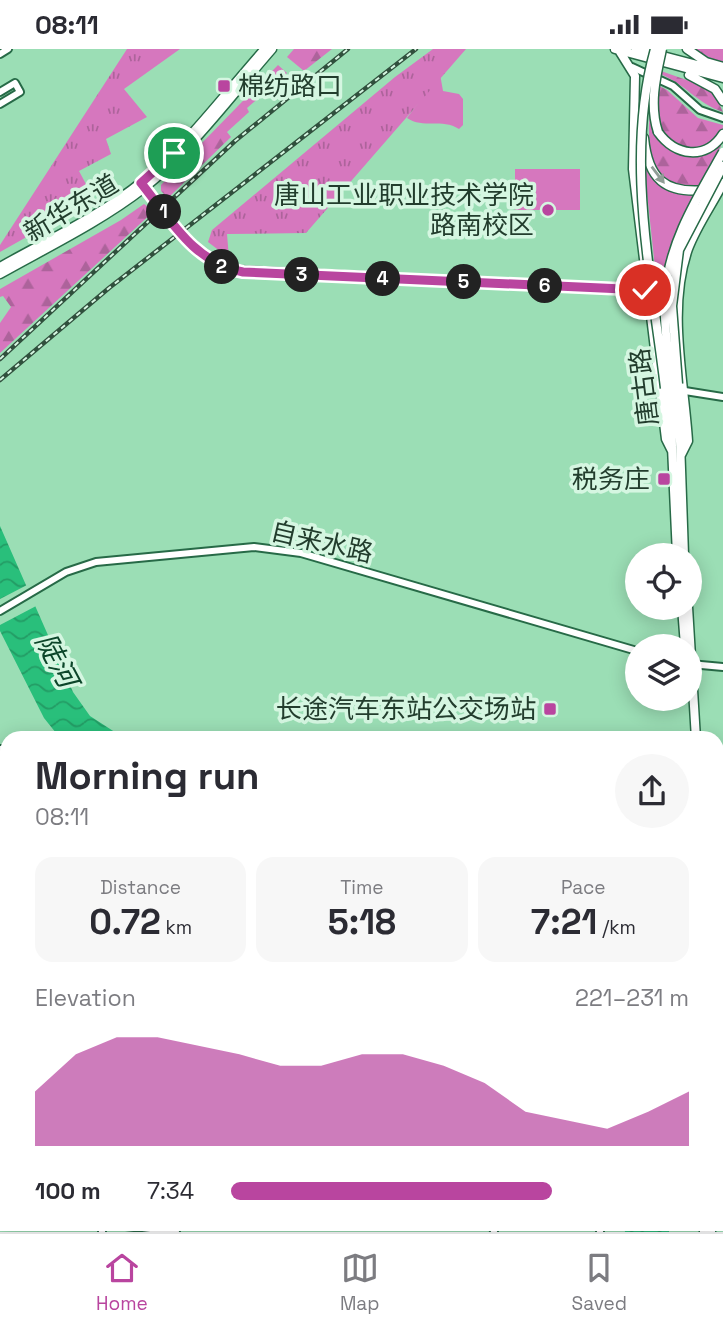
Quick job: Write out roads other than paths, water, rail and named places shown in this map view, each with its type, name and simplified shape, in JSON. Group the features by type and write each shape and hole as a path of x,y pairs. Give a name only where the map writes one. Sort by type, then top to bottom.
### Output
{"main road":[{"name":"新华东道","path":"0,267 143,185 265,49"},
{"name":"新华东道","path":"0,274 112,210 177,158 272,49"},
{"path":"636,49 723,69"},
{"name":"唐古路","path":"655,49 642,111 640,169 681,455 684,543"},
{"path":"662,49 654,89 654,115 664,141 677,150 696,152 709,149 723,134"},
{"path":"687,49 706,62 723,69"},
{"path":"618,50 723,78"},
{"path":"618,50 632,67 635,86 632,149 645,290 666,439 672,451"},
{"path":"674,67 707,83 723,101"},
{"path":"642,111 647,157 663,183 678,190 690,191 722,185"},
{"path":"672,451 671,386 665,317 669,267 687,217 723,152"},
{"name":"唐古路","path":"671,386 671,306 680,250 723,166"},
{"path":"681,455 688,441 679,316 682,271 698,225 722,185"},
{"name":"唐古路","path":"672,451 676,543"},
{"path":"689,711 690,731"},
{"path":"694,711 695,731"}],"street":[{"path":"0,54 8,49"},
{"path":"632,67 673,86 700,110 723,118"},
{"path":"0,92 15,83 20,92 0,104"},
{"path":"143,185 192,246 226,269 243,272 645,290"},
{"path":"685,391 723,397"},
{"name":"自来水路","path":"0,611 66,572 96,562 229,548 265,548 301,553 625,648"},
{"path":"702,665 723,667"}],"water":[{"name":"陡河","path":"0,526 73,692 90,716 113,731 54,731 44,718 0,631"},
{"path":"625,1231 669,1232 625,1232"}],"railway":[{"path":"0,359 235,141 348,49"},
{"path":"0,380 109,288 416,49"}],"place":[{"name":"棉纺路口","path":"224,86"},
{"name":"唐山工业职业技术学院 路南校区","path":"548,210"},
{"name":"税务庄","path":"664,479"},
{"name":"长途汽车东站公交场站","path":"550,709"}]}
